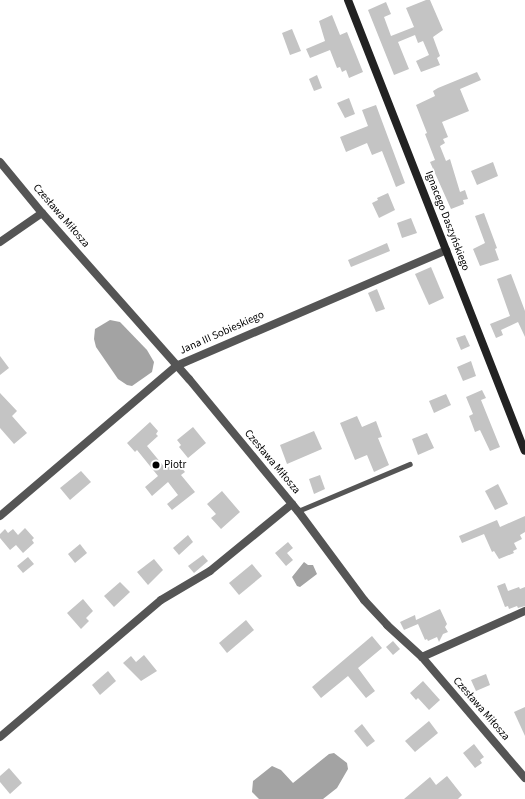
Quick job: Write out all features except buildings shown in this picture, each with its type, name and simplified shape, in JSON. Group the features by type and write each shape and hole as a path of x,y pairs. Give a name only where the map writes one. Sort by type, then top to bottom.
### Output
{"street":[{"name":"Ignacego Daszyńskiego","path":"348,0 525,451"},
{"name":"Czesława Miłosza","path":"0,162 42,213 189,379 295,507 364,600 387,625 422,657 525,778"},
{"path":"0,242 42,213"},
{"name":"Jana III Sobieskiego","path":"0,516 176,366 446,250"},
{"path":"0,738 161,600 210,571 295,507"},
{"path":"422,657 525,611"}],"lane":[{"path":"295,507 410,464"}],"shaded area":[{"path":"110,320 120,322 147,350 154,362 152,372 132,386 127,385 118,379 96,347 94,339 95,329"},
{"path":"304,562 308,565 313,565 317,574 300,587 297,586 292,577"},
{"path":"334,753 347,763 348,769 337,788 323,799 259,799 252,792 253,781 272,766 281,770 293,783 329,754"}],"place":[{"name":"Piotr","path":"156,465"}]}
